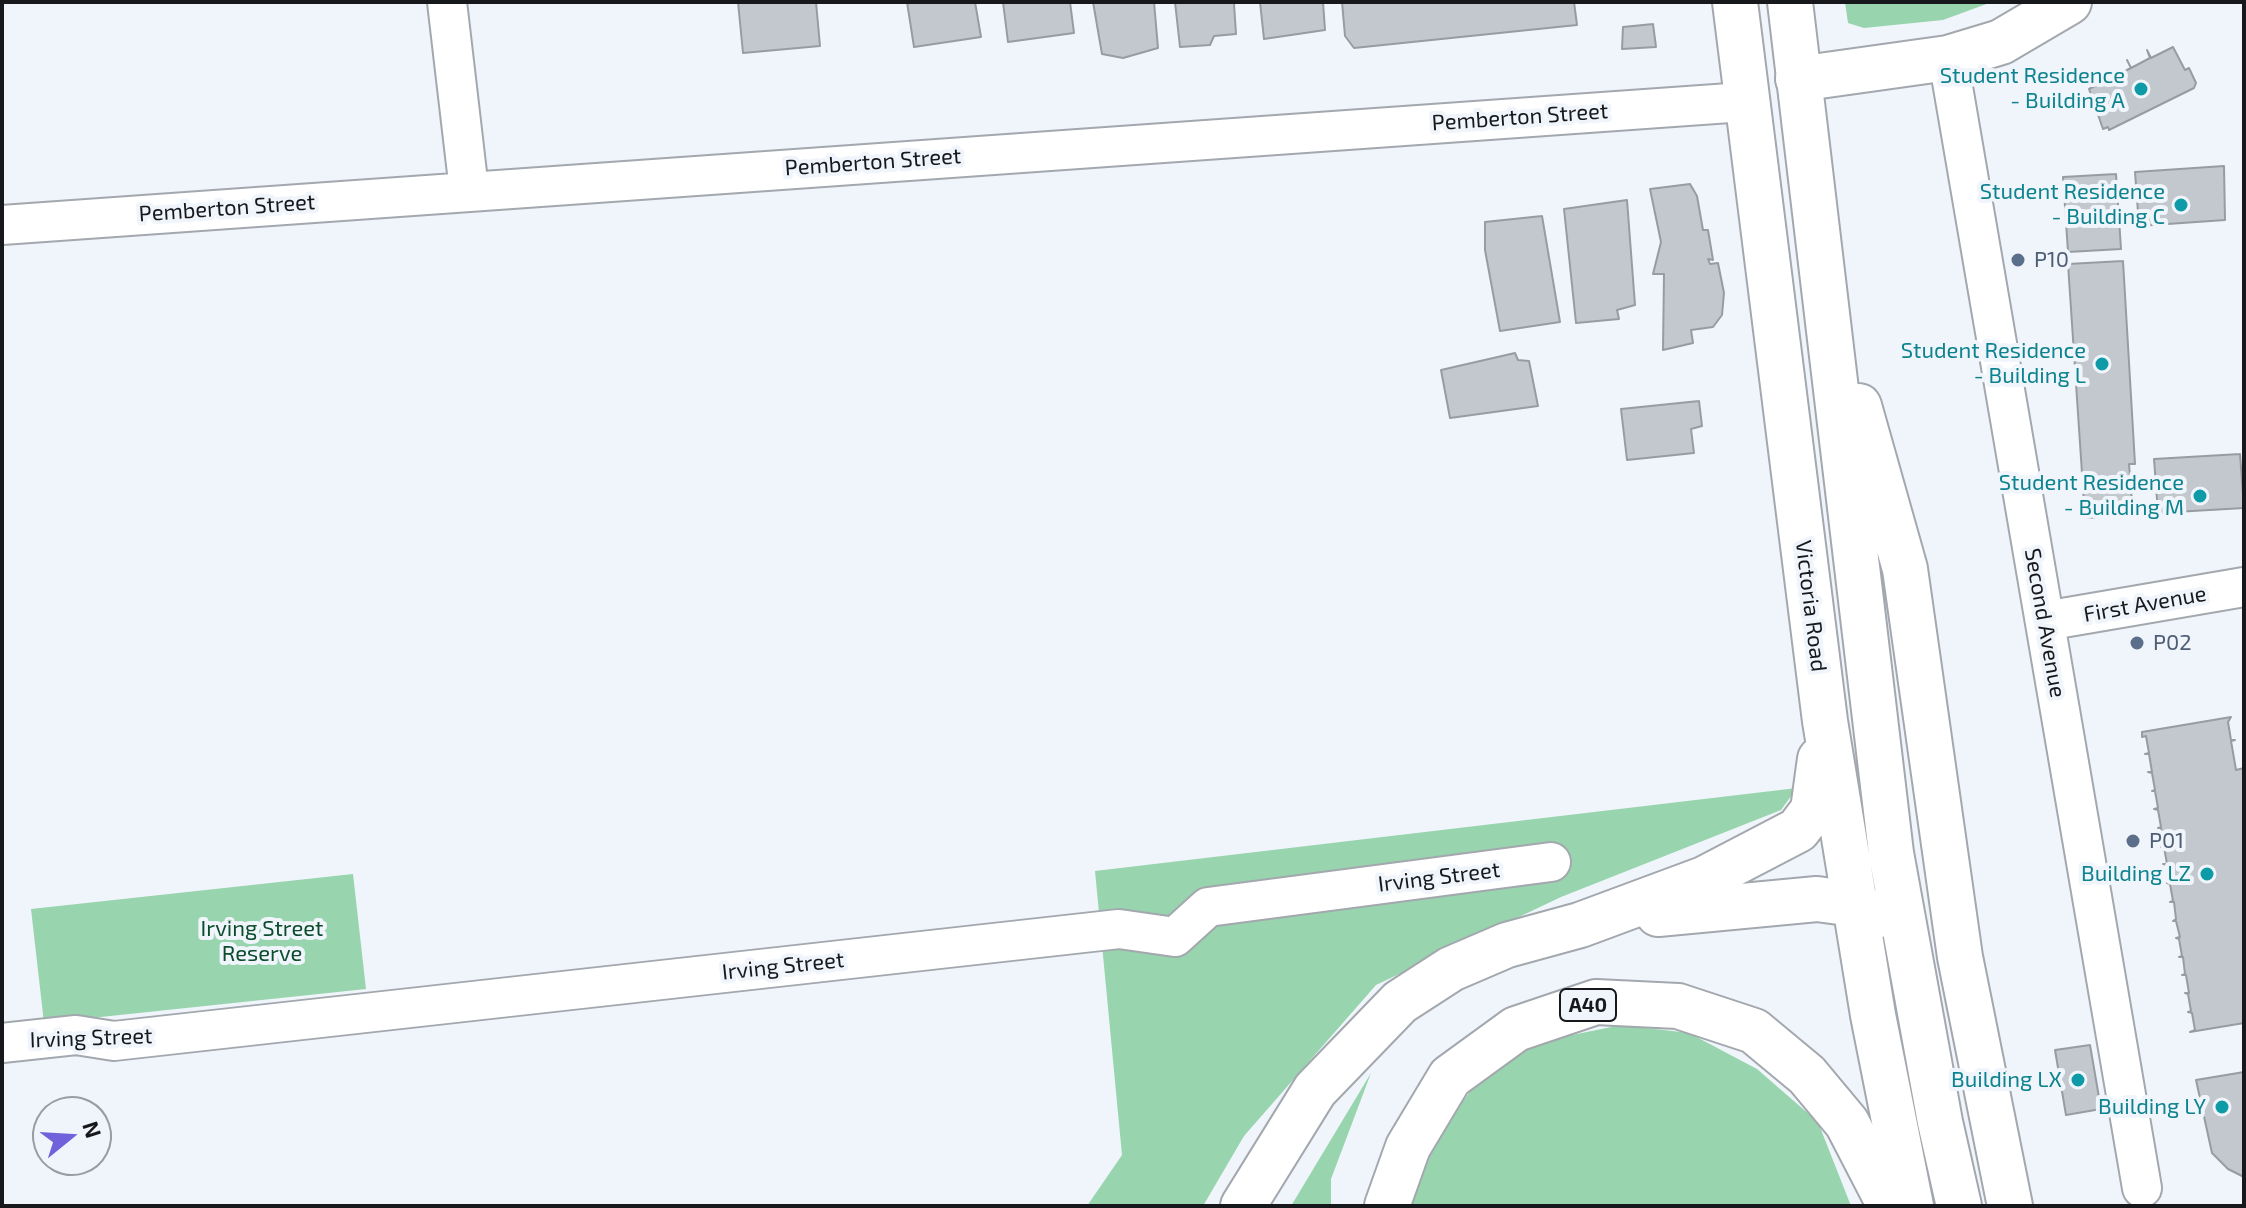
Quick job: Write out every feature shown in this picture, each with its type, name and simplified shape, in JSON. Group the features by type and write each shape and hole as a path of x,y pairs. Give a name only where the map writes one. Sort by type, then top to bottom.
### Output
{"main road":[{"name":"Victoria Road","path":"1735,2 1744,102 1825,721 1854,904 1911,1206"},
{"path":"1790,2 1870,689 1908,960 1959,1206"},
{"path":"1798,79 1948,58 2001,42 2069,2"},
{"path":"1824,285 1905,569 1960,957 2010,1206"},
{"path":"1243,1206 1315,1090 1356,1043 1400,1002 1465,963 1507,945 1580,925 1704,879 1798,830 1813,810 1825,721"},
{"path":"1580,925 1795,900 1835,899 1854,904 1886,924 1908,960"},
{"name":"A40","path":"1387,1206 1408,1147 1450,1077 1516,1029 1596,1002 1678,1006 1754,1031 1807,1075 1847,1123 1890,1206"}],"street":[{"path":"447,2 469,190"},
{"name":"Second Avenue","path":"1948,58 2142,1188"},
{"name":"Pemberton Street","path":"2,225 1744,102"},
{"name":"First Avenue","path":"2045,621 2244,587"},
{"name":"Irving Street","path":"2,1043 76,1035 114,1041 1119,929 1175,937 1208,907 1551,862"}],"green space":[{"path":"1845,2 1992,2 1943,20 1864,28 1848,23"},
{"path":"1797,788 1781,810 1561,897 1376,985 1244,1136 1203,1206 1087,1206 1122,1155 1095,871"},
{"name":"Irving Street Reserve","path":"353,874 366,989 44,1023 31,909"},
{"path":"1621,1025 1689,1033 1757,1069 1818,1122 1851,1206 1408,1206 1429,1146 1472,1089 1538,1042"},
{"path":"1371,1073 1331,1179 1331,1206 1291,1206"}],"building":[{"path":"738,2 816,2 820,46 743,53"},
{"path":"907,2 975,2 981,37 914,47"},
{"path":"1003,2 1070,2 1074,33 1008,42"},
{"path":"1093,2 1154,2 1158,48 1123,58 1102,54"},
{"path":"1175,2 1237,2 1234,4 1236,34 1214,36 1210,45 1180,47"},
{"path":"1260,2 1323,2 1325,30 1264,39"},
{"path":"1342,2 1574,2 1577,25 1354,48 1345,36"},
{"path":"1653,24 1656,47 1622,49 1623,27"},
{"name":"Student Residence - Building A","path":"2173,47 2185,70 2189,68 2196,83 2194,88 2109,130 2108,127 2103,129 2089,89 2150,58 2147,50 2151,58"},
{"name":"Student Residence - Building C","path":"2224,166 2225,220 2139,226 2135,172"},
{"path":"2116,174 2121,249 2068,252 2063,177"},
{"path":"1690,184 1697,196 1703,230 1708,230 1713,260 1708,259 1710,264 1718,263 1724,293 1722,315 1713,327 1691,330 1693,343 1663,350 1664,274 1653,274 1661,242 1650,189"},
{"path":"1627,200 1635,305 1617,310 1619,319 1576,323 1564,209"},
{"path":"1542,216 1560,322 1500,331 1485,250 1485,222"},
{"name":"Student Residence - Building L","path":"2123,261 2135,464 2129,464 2133,515 2085,518 2068,264"},
{"path":"1515,353 1518,360 1529,361 1538,406 1450,418 1441,370"},
{"path":"1699,401 1702,426 1691,429 1694,453 1627,460 1621,409"},
{"name":"Student Residence - Building M","path":"2240,454 2244,508 2158,513 2154,459"},
{"name":"Building LZ","path":"2231,717 2228,722 2231,740 2235,740 2231,741 2236,770 2244,768 2244,1023 2190,1032 2195,1030 2192,1013 2188,1012 2191,1011 2188,994 2185,993 2189,993 2186,975 2182,975 2185,974 2183,957 2179,957 2182,956 2179,939 2176,938 2180,937 2176,921 2173,921 2176,919 2174,902 2170,902 2173,901 2170,884 2167,883 2170,882 2168,865 2163,864 2167,864 2164,847 2161,847 2164,845 2161,828 2158,828 2161,827 2158,810 2154,809 2158,808 2155,791 2152,791 2155,790 2152,773 2148,772 2152,772 2149,754 2145,754 2149,753 2146,736 2142,737 2142,732"},
{"name":"Building LX","path":"2090,1045 2101,1109 2066,1115 2055,1050"},
{"name":"Building LY","path":"2244,1072 2244,1177 2228,1169 2212,1153 2196,1080"}],"place":[{"name":"Student Residence - Building A","path":"2141,89"},
{"name":"Student Residence - Building C","path":"2181,205"},
{"name":"P10","path":"2018,260"},
{"name":"Student Residence - Building L","path":"2102,364"},
{"name":"Student Residence - Building M","path":"2200,496"},
{"name":"P02","path":"2137,643"},
{"name":"P01","path":"2133,841"},
{"name":"Building LZ","path":"2207,874"},
{"name":"Building LX","path":"2078,1080"},
{"name":"Building LY","path":"2222,1107"}]}
